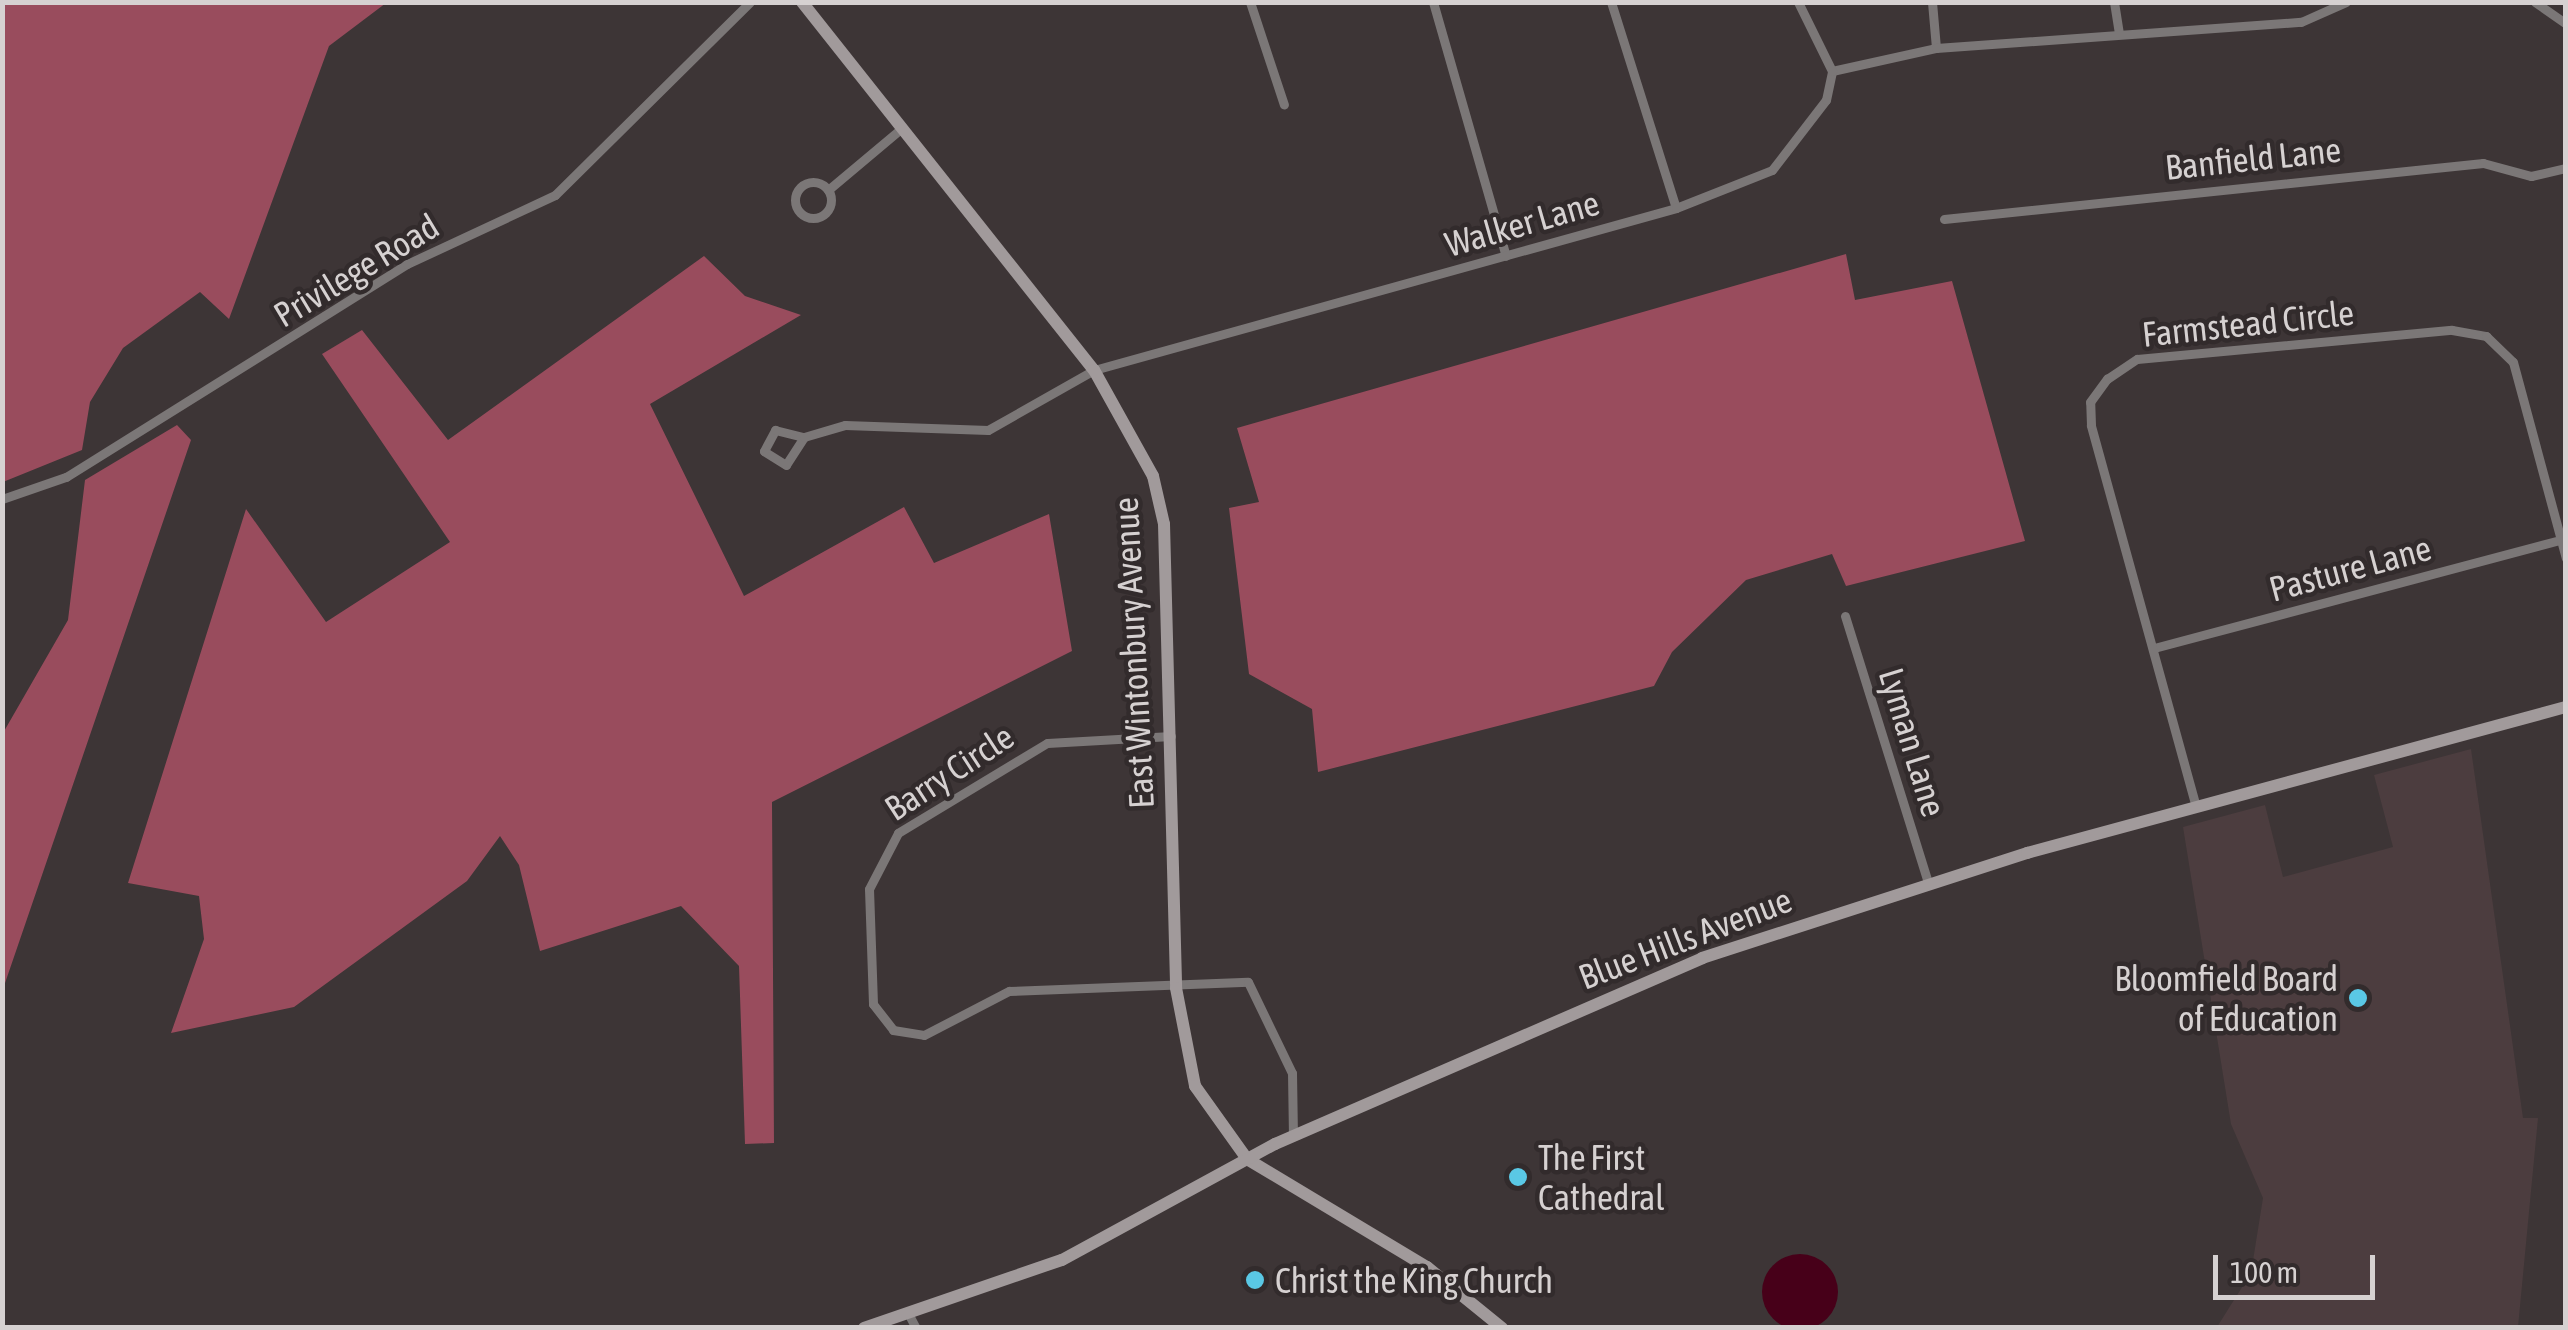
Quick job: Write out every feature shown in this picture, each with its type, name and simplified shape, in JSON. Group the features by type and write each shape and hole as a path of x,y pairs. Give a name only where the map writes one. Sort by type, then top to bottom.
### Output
{"main road":[{"name":"East Wintonbury Avenue","path":"802,2 1094,370 1131,426 1164,524 1176,988 1195,1086 1247,1159"},
{"name":"Blue Hills Avenue","path":"864,1328 1062,1260 1293,1136 1702,958 1928,883 2566,707"},
{"path":"1247,1159 1427,1267 1502,1328"}],"street":[{"name":"Privilege Road","path":"2,500 66,478 407,264 555,194 750,2"},
{"path":"1250,2 1284,105"},
{"path":"1432,2 1506,256"},
{"path":"1611,2 1676,208"},
{"path":"1798,2 1832,72 1936,48 2301,22 2346,2"},
{"path":"1932,2 1936,48"},
{"path":"2114,2 2120,34"},
{"path":"2535,2 2550,7 2566,24"},
{"name":"Walker Lane","path":"804,437 786,466 764,451 775,430 804,437 846,425 988,430 1094,370 1676,208 1772,170 1818,114 1832,72"},
{"path":"828,190 803,185 798,210 823,216 828,190 902,128"},
{"name":"Banfield Lane","path":"1944,219 2483,163 2530,176 2566,168"},
{"name":"Farmstead Circle","path":"2196,807 2090,414 2107,379 2137,359 2452,330 2486,336 2513,362 2566,558"},
{"name":"Pasture Lane","path":"2154,648 2560,540"},
{"name":"Lyman Lane","path":"1845,616 1928,883"},
{"name":"Barry Circle","path":"1171,736 1034,748 894,837 874,870 868,916 873,1004 902,1034 939,1032 1009,991 1176,988 1236,980 1254,989 1295,1084 1293,1136"},
{"path":"909,1314 916,1328"}],"shaded area":[{"path":"2,3 386,3 329,46 229,319 200,292 123,348 90,402 82,450 3,482"},
{"path":"1846,254 1855,300 1952,281 2025,541 1846,586 1832,554 1746,580 1672,652 1654,686 1318,772 1312,709 1249,674 1229,508 1259,502 1237,428"},
{"path":"704,256 745,296 801,315 650,404 744,596 904,507 934,563 1049,514 1072,651 772,802 774,1143 745,1144 739,966 681,906 540,951 519,865 500,836 467,881 294,1007 171,1033 204,939 199,896 128,883 246,509 326,622 450,542 322,354 362,330 448,440"},
{"path":"177,425 191,440 3,989 3,733 68,620 85,480"},
{"name":"Bloomfield Board of Education","path":"2471,749 2523,1118 2538,1118 2518,1327 2217,1327 2251,1273 2263,1198 2231,1124 2183,827 2265,805 2283,877 2393,847 2374,775"},
{"path":"1800,1254 1827,1265 1838,1292 1827,1319 1800,1330 1773,1319 1762,1292 1773,1265"}],"place":[{"name":"Bloomfield Board of Education","path":"2358,998"},
{"name":"The First Cathedral","path":"1518,1177"},
{"name":"Christ the King Church","path":"1255,1280"}]}
